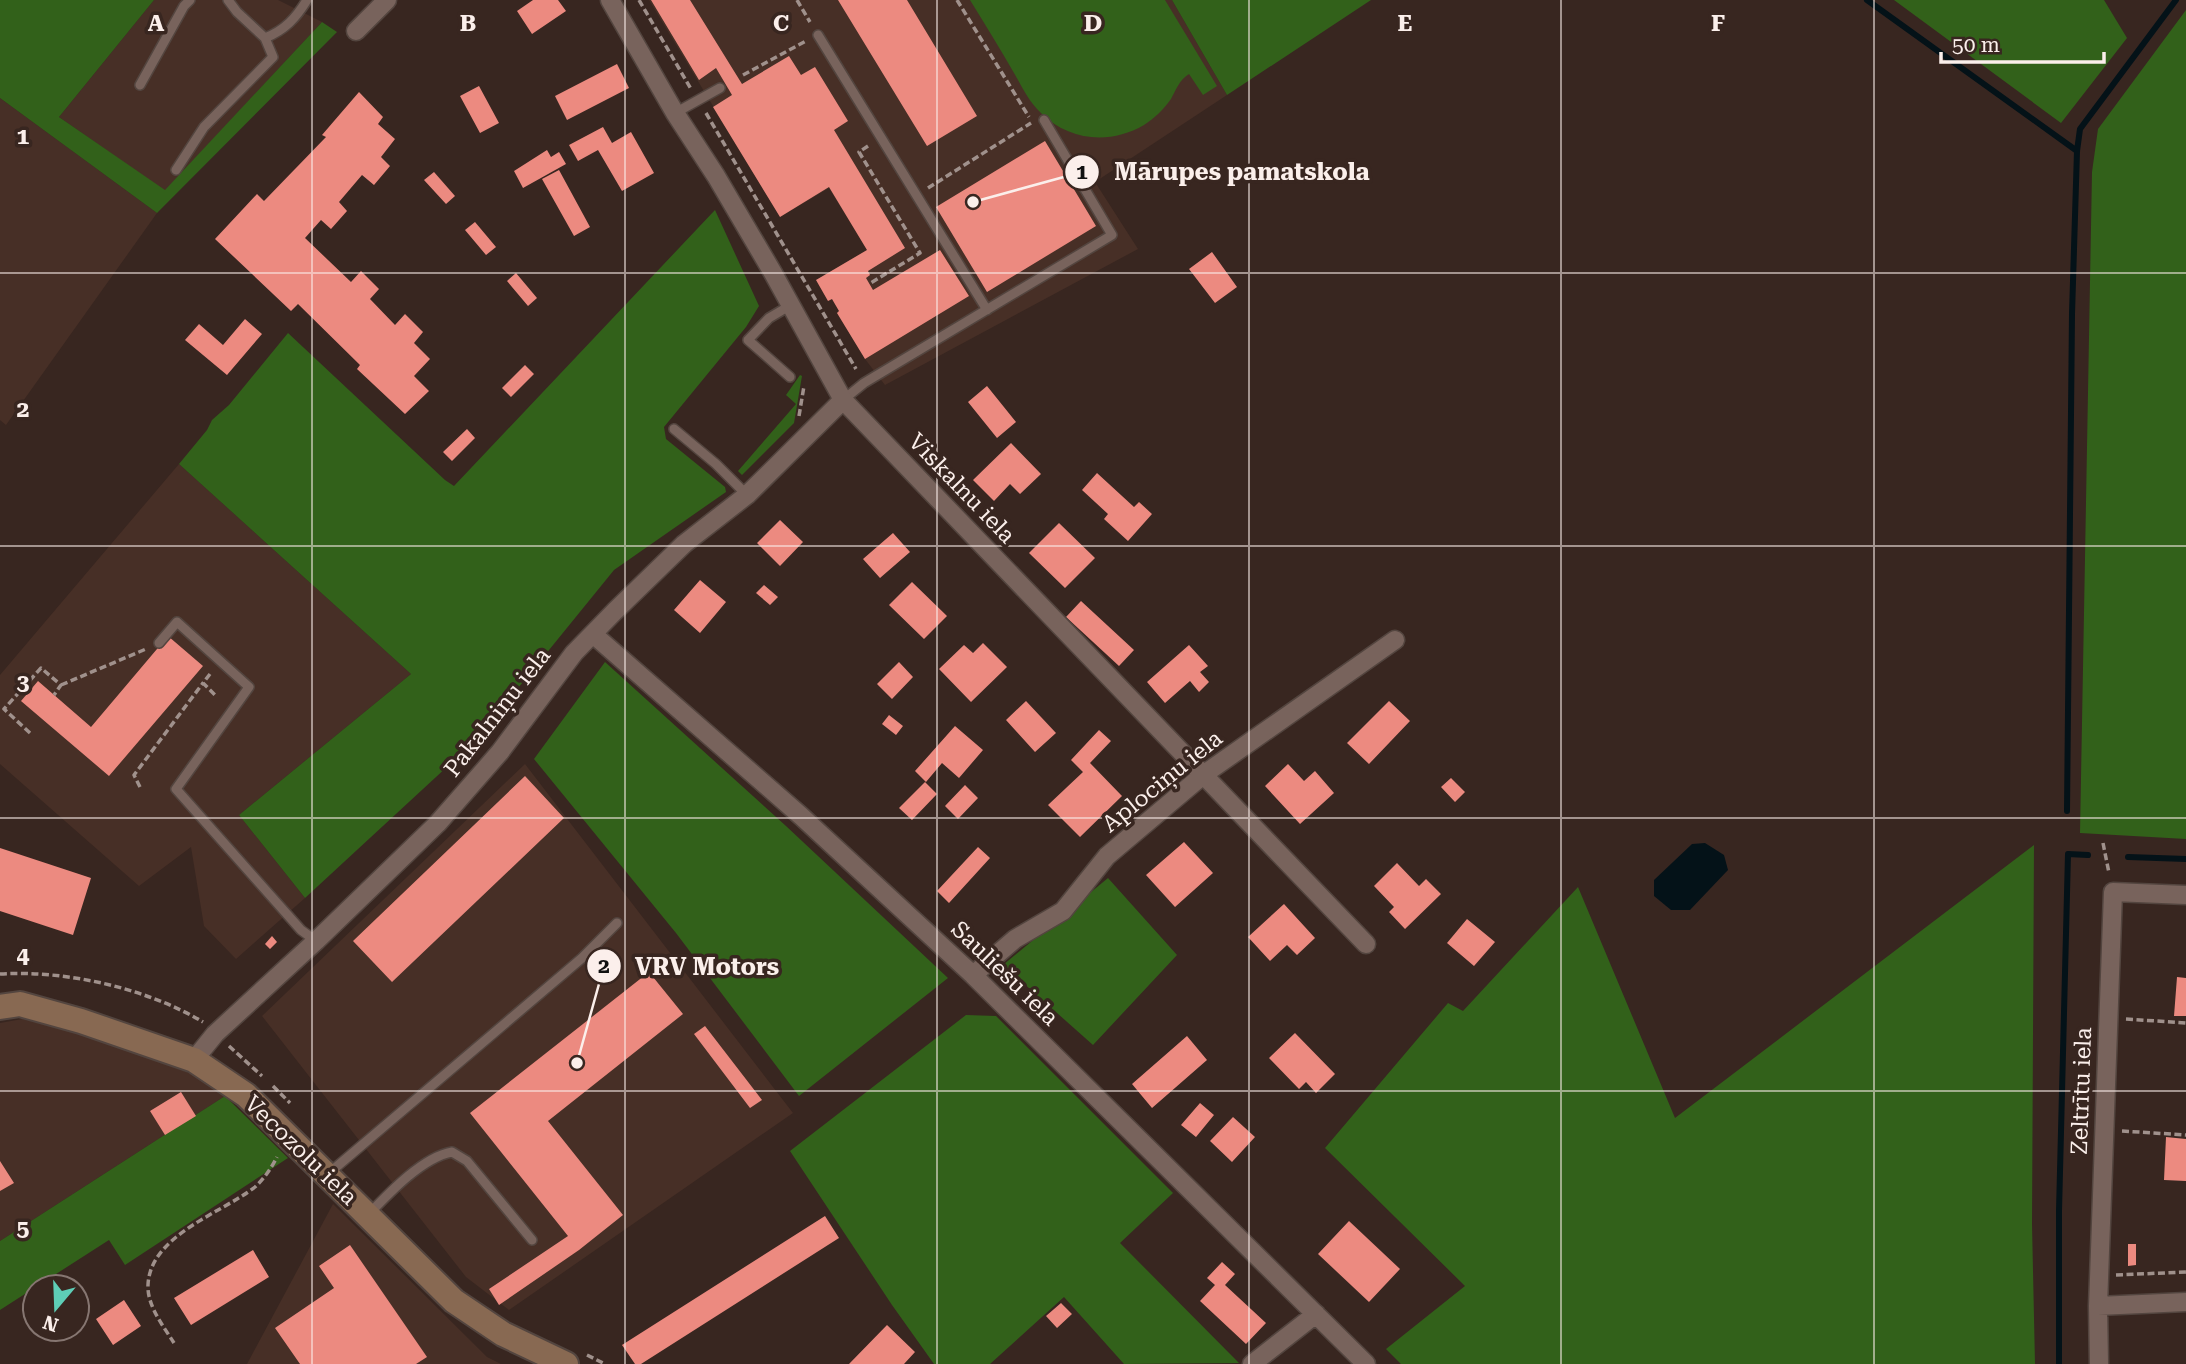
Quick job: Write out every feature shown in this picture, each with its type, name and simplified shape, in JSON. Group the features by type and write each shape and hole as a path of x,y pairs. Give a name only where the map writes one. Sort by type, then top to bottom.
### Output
{"street":[{"path":"356,32 387,0"},
{"name":"Viskalnu iela","path":"610,0 675,113 716,176 843,400 1366,944"},
{"name":"Pakalniņu iela","path":"194,1060 215,1034 438,823 500,752 574,653 615,611 684,544 747,495 843,400"},
{"name":"Sauliešu iela","path":"594,635 801,816 973,975 1366,1364"},
{"name":"Aplociņu iela","path":"973,975 1015,939 1063,911 1107,856 1203,775 1395,639"},
{"path":"2113,892 2186,895"},
{"name":"Zeltrītu iela","path":"2099,1364 2098,1306 2113,892"},
{"name":"Vecozolu iela","path":"0,1007 20,1004 81,1021 194,1060 246,1095 454,1301 503,1334 566,1364"},
{"path":"2098,1306 2186,1302"},
{"path":"1252,1364 1316,1314"}],"lane":[{"path":"140,85 184,6 190,0"},
{"path":"176,170 204,127 272,57 265,38 228,0"},
{"path":"265,38 280,32 297,18 307,0"},
{"path":"818,35 987,310"},
{"path":"675,113 720,88"},
{"path":"843,400 864,383 1111,235 1044,120"},
{"path":"790,377 748,340 769,318 791,305"},
{"path":"674,429 716,464 747,495"},
{"path":"159,643 177,622 249,687 176,789 301,930 316,941"},
{"path":"327,1175 582,958 617,923"},
{"path":"368,1215 383,1198 413,1173 441,1154 452,1152 467,1161 532,1240"}],"path":[{"path":"639,0 864,383"},
{"path":"743,75 818,35 797,0"},
{"path":"916,195 1032,122 957,0"},
{"path":"869,284 920,253 859,152 870,144"},
{"path":"54,695 61,685 159,643"},
{"path":"30,733 5,709 41,668 61,685"},
{"path":"140,787 134,775 203,683"},
{"path":"2103,843 2113,892"},
{"path":"2121,1019 2186,1023"},
{"path":"2116,1131 2186,1135"},
{"path":"174,1343 154,1312 148,1286 156,1259 177,1236 255,1186 272,1167 288,1136"},
{"path":"2111,1275 2186,1272"}],"shaded area":[{"path":"154,0 278,0 322,22 165,191 59,117"},
{"path":"649,0 1172,0 1227,95 1095,182 1138,249 885,385 865,359 837,313 839,311 832,299 828,301 816,280 867,250 829,188 780,217"},
{"path":"0,98 157,213 6,425 0,420"},
{"path":"179,464 411,674 239,815 305,898 236,959 204,926 191,847 139,886 0,764 0,675"},
{"path":"525,764 793,1113 509,1310 466,1277 262,1016"},
{"path":"1705,843 1724,855 1728,870 1690,910 1671,910 1654,896 1654,880 1692,844"},
{"path":"22,1019 92,1037 192,1074 225,1096 0,1241 0,1023"},
{"path":"333,1204 487,1357 501,1364 247,1364"}],"green space":[{"path":"0,0 154,0 59,117 165,190 322,22 337,32 157,213 0,98"},
{"path":"970,0 1165,0 1217,86 1203,95 1189,74 1155,117 1118,136 1090,137 1064,130 1033,104"},
{"path":"1172,0 1371,0 1227,95"},
{"path":"1894,0 2104,0 2127,38 2061,123"},
{"path":"2186,10 2186,839 2080,833 2092,172 2098,129"},
{"path":"715,210 759,306 746,327 664,427 666,439 725,487 726,492 614,570 475,741 305,898 239,815 411,674 179,464 212,420 229,405 288,333 454,486"},
{"path":"800,375 802,376 794,423 742,475 738,471 796,404 786,395"},
{"path":"605,662 948,978 799,1096 676,933 534,759"},
{"path":"2034,845 2032,1224 2035,1364 1401,1364 1386,1349 1465,1286 1325,1148 1448,1003 1463,1011 1578,887 1675,1118"},
{"path":"1108,878 1177,955 1093,1045 1003,965"},
{"path":"966,1015 996,1016 1173,1193 1120,1243 1239,1363 1124,1364 1064,1297 990,1364 934,1364 790,1151"},
{"path":"225,1096 288,1158 125,1265 109,1240 58,1273 21,1273 21,1297 0,1310 0,1241"}],"building":[{"path":"533,0 558,0 566,11 532,34 517,11"},
{"path":"651,0 690,0 742,84 789,56 801,75 815,67 848,121 834,130 905,248 868,271 870,275 866,278 873,290 940,250 969,296 865,359 837,313 839,311 832,299 828,301 816,280 867,250 829,187 780,217 713,107 732,95 716,68 699,80"},
{"path":"838,0 907,0 977,116 927,146"},
{"path":"617,64 629,88 567,120 555,96"},
{"path":"479,86 499,123 480,133 460,96"},
{"path":"359,92 383,117 378,124 395,139 381,157 390,166 374,185 362,175 339,202 347,211 331,229 321,220 305,238 351,282 361,271 379,289 370,299 395,325 405,314 423,332 414,343 430,359 414,376 429,391 405,414 357,369 360,365 298,304 291,311 215,239 257,194 264,201 326,137 322,135"},
{"path":"603,127 612,143 631,132 654,173 622,191 598,150 578,161 569,145"},
{"path":"1045,141 1096,226 987,292 936,207"},
{"path":"547,150 551,157 559,152 566,164 523,188 514,171"},
{"path":"559,170 590,227 574,236 542,179"},
{"path":"434,172 455,196 446,204 424,180"},
{"path":"475,222 496,247 486,255 465,230"},
{"path":"1212,252 1237,287 1215,303 1189,269"},
{"path":"516,273 537,298 528,306 507,281"},
{"path":"245,319 262,334 227,375 185,340 199,324 223,345"},
{"path":"525,365 534,374 511,397 502,388"},
{"path":"987,386 1016,422 997,438 968,402"},
{"path":"467,429 475,438 452,461 443,452"},
{"path":"1011,443 1041,474 1020,494 1010,484 994,501 973,480"},
{"path":"1097,473 1134,507 1139,502 1152,514 1128,541 1104,519 1108,514 1082,490"},
{"path":"780,520 803,542 780,566 757,543"},
{"path":"1059,523 1095,558 1065,588 1029,553"},
{"path":"893,533 910,552 880,578 863,559"},
{"path":"700,580 726,602 700,633 674,610"},
{"path":"912,582 947,616 924,639 889,605"},
{"path":"764,585 778,597 770,605 756,593"},
{"path":"1081,601 1134,650 1119,666 1066,617"},
{"path":"168,636 203,666 109,776 21,701 38,681 91,727"},
{"path":"983,643 1007,667 971,702 939,669 964,645 973,653"},
{"path":"1189,645 1208,666 1200,672 1209,682 1199,692 1190,681 1165,703 1147,682"},
{"path":"899,662 913,677 892,699 877,684"},
{"path":"1026,701 1056,733 1035,752 1006,720"},
{"path":"1389,701 1410,721 1369,764 1347,743"},
{"path":"889,715 903,726 896,735 882,724"},
{"path":"955,726 983,750 959,778 942,763 926,782 915,771"},
{"path":"1099,730 1111,741 1090,763 1122,796 1080,837 1048,805 1083,772 1071,760"},
{"path":"1288,764 1304,781 1315,771 1334,793 1300,824 1265,786"},
{"path":"525,776 564,818 392,982 353,941"},
{"path":"1451,778 1465,792 1455,802 1441,787"},
{"path":"925,782 937,794 912,820 899,808"},
{"path":"965,785 978,798 958,819 945,806"},
{"path":"1184,842 1213,873 1175,907 1146,875"},
{"path":"978,847 990,858 949,903 937,891"},
{"path":"0,848 91,878 73,935 0,911"},
{"path":"1397,863 1419,886 1426,879 1441,894 1405,929 1389,912 1394,907 1374,886"},
{"path":"1284,904 1315,938 1297,955 1287,945 1270,961 1248,937"},
{"path":"1467,919 1495,942 1474,966 1447,943"},
{"path":"272,936 277,942 270,949 265,944"},
{"path":"649,972 683,1014 548,1121 623,1215 579,1250 499,1305 489,1289 568,1236 470,1113"},
{"path":"2177,977 2186,978 2186,1016 2174,1016"},
{"path":"705,1026 762,1100 750,1108 694,1034"},
{"path":"1295,1033 1335,1074 1316,1093 1306,1082 1299,1089 1269,1058"},
{"path":"1187,1036 1207,1060 1152,1108 1132,1084"},
{"path":"181,1092 196,1116 165,1135 150,1111"},
{"path":"1200,1103 1214,1115 1196,1137 1181,1125"},
{"path":"1233,1117 1255,1137 1232,1162 1210,1141"},
{"path":"2166,1137 2186,1139 2186,1181 2164,1180"},
{"path":"0,1161 14,1183 0,1191"},
{"path":"825,1216 839,1238 641,1364 635,1364 622,1345"},
{"path":"1349,1221 1400,1269 1369,1302 1318,1254"},
{"path":"2128,1244 2136,1244 2136,1265 2128,1266"},
{"path":"350,1245 427,1357 416,1364 300,1364 275,1328 334,1288 319,1266"},
{"path":"253,1250 269,1277 191,1325 174,1298"},
{"path":"1222,1262 1235,1274 1225,1285 1266,1323 1246,1344 1200,1301 1215,1285 1207,1278"},
{"path":"124,1300 141,1326 113,1345 96,1319"},
{"path":"1061,1303 1072,1314 1057,1328 1046,1316"},
{"path":"887,1325 915,1352 904,1364 849,1364"}],"waterway":[{"path":"1867,0 2077,151"},
{"path":"2067,811 2072,314 2077,151 2080,129 2176,0"},
{"path":"2059,1364 2059,1211 2068,854 2088,855"},
{"path":"2128,857 2186,859"}],"place":[{"name":"Mārupes pamatskola","path":"973,202"},
{"name":"VRV Motors","path":"577,1063"}]}
